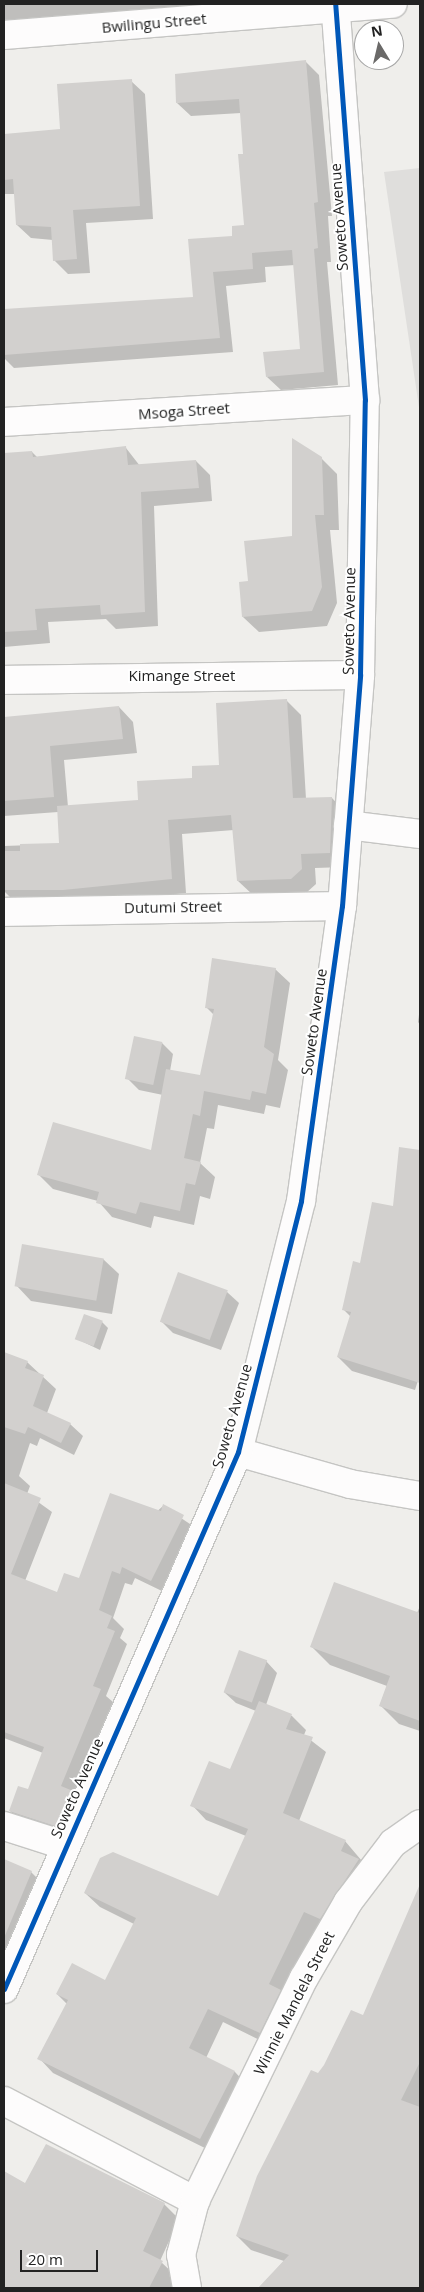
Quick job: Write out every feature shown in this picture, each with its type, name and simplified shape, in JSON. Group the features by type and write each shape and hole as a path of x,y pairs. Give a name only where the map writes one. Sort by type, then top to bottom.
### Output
{"street":[{"name":"Bwilingu Street","path":"4,35 335,5 393,4"},
{"name":"Soweto Avenue","path":"4,1989 64,1846 238,1452 301,1201 342,906 360,675 365,400 335,5"},
{"name":"Msoga Street","path":"4,422 365,400"},
{"name":"Kimange Street","path":"4,680 360,675"},
{"path":"348,825 420,834"},
{"name":"Dutumi Street","path":"4,912 342,906"},
{"path":"238,1452 350,1484 420,1496"},
{"name":"Winnie Mandela Street","path":"187,2288 181,2255 195,2201 304,1978 348,1902 393,1843 420,1824"},
{"path":"4,1826 64,1846"},
{"path":"4,2101 195,2201"}],"shaded area":[{"path":"420,168 420,414 384,172"}],"building":[{"path":"306,60 318,202 314,203 318,248 314,249 324,372 266,377 263,352 300,349 292,250 252,253 253,269 213,272 220,338 4,355 4,309 193,297 188,239 232,236 232,226 244,225 238,154 243,154 239,99 176,103 175,74"},
{"path":"132,79 140,206 73,210 77,259 53,261 51,227 16,225 13,179 4,180 4,134 60,129 57,84"},
{"path":"292,438 322,457 324,515 315,515 322,587 312,611 242,617 239,582 248,581 244,541 292,536"},
{"path":"126,446 128,465 196,460 199,488 141,492 145,612 101,615 100,605 35,609 37,630 4,632 4,453 32,451 33,457"},
{"path":"287,699 293,798 332,797 330,853 301,854 302,869 291,879 237,881 231,815 168,820 172,879 63,890 4,890 4,851 20,851 20,844 59,843 57,806 138,800 137,781 192,778 192,766 219,765 216,703"},
{"path":"119,706 123,739 50,746 54,797 4,801 4,717"},
{"path":"212,958 276,968 264,1047 274,1054 266,1094 252,1091 250,1100 204,1091 200,1116 193,1114 184,1158 201,1162 195,1185 186,1183 180,1211 140,1202 136,1214 96,1203 99,1192 37,1175 53,1122 151,1150 166,1069 200,1075 214,1009 205,1008"},
{"path":"134,1036 162,1042 153,1085 125,1079"},
{"path":"399,1147 420,1150 420,1383 337,1357 351,1312 342,1310 353,1261 360,1263 372,1202 393,1206"},
{"path":"22,1244 104,1258 96,1301 15,1286"},
{"path":"178,1272 228,1290 210,1340 160,1322"},
{"path":"84,1314 103,1321 94,1346 75,1339"},
{"path":"4,1352 28,1361 25,1368 44,1375 33,1406 71,1423 61,1443 28,1427 25,1434 4,1427"},
{"path":"4,1483 41,1498 11,1574 57,1592 64,1573 79,1578 110,1493 161,1511 163,1504 184,1515 151,1581 122,1567 120,1574 112,1571 99,1610 112,1616 107,1628 115,1631 93,1686 101,1689 61,1786 73,1791 58,1827 9,1811 18,1786 28,1789 44,1747 4,1732"},
{"path":"334,1582 420,1613 420,1721 379,1706 390,1676 310,1647"},
{"path":"239,1650 267,1660 252,1703 224,1692"},
{"path":"259,1701 292,1714 286,1729 313,1737 283,1813 346,1840 341,1851 359,1859 320,1919 304,1912 269,1984 281,1990 260,2033 208,2009 189,2048 235,2071 200,2139 37,2059 68,2000 56,1994 72,1963 105,1980 136,1918 84,1893 100,1858 113,1852 218,1896 248,1829 190,1806 209,1761 230,1769"},
{"path":"4,1859 32,1871 4,1938"},
{"path":"420,1884 420,2062 401,2100 420,2107 420,2288 258,2288 289,2255 236,2236 257,2176 311,2070 318,2073 324,2065 351,2010 363,2015"},
{"path":"46,2144 165,2203 143,2251 163,2261 149,2288 4,2288 4,2171 25,2183"}],"cycle path":[{"path":"4,1989 238,1452 301,1201 342,906 360,675 365,400 335,4"}]}
